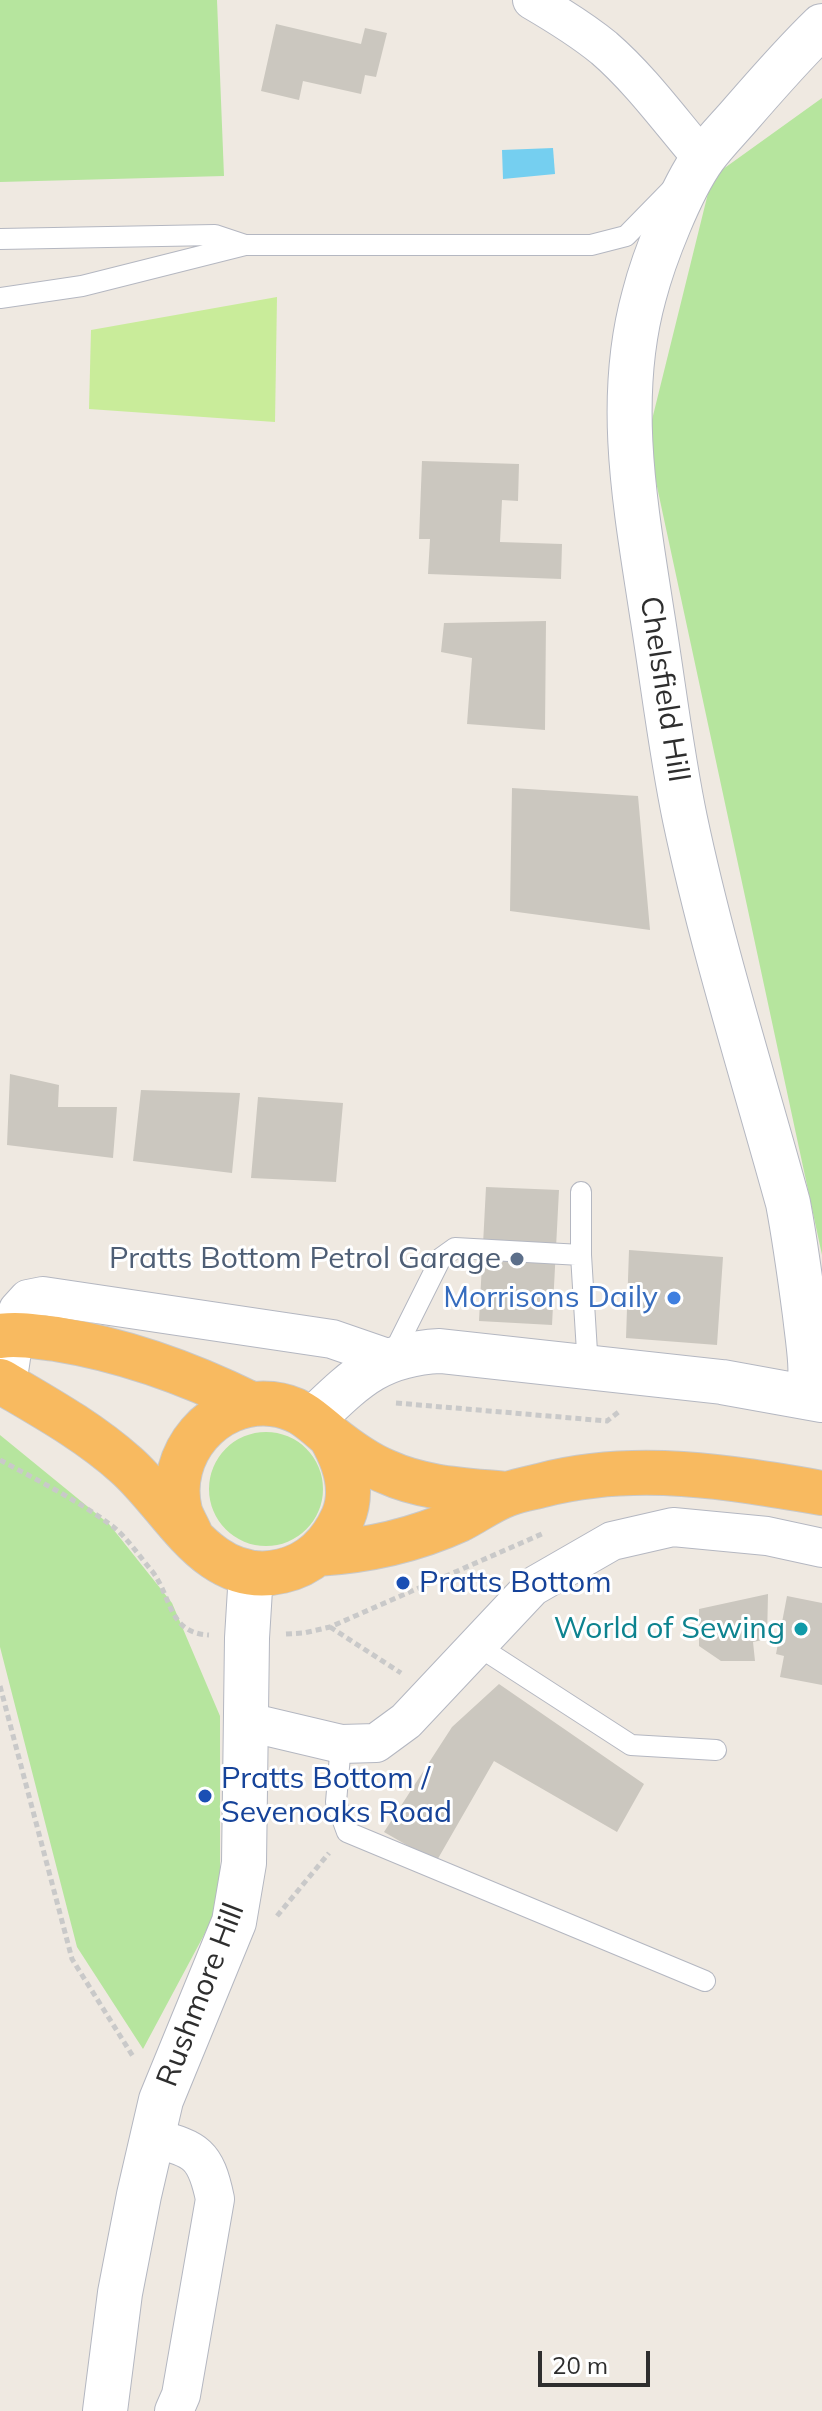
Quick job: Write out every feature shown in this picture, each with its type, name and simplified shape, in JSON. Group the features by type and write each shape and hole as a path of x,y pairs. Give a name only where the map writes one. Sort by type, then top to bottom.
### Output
{"highway":[{"path":"8,1335 77,1343 143,1358 199,1378 251,1404"},
{"path":"4,1383 103,1445 157,1496 207,1554 225,1565 251,1573 270,1574 295,1568 317,1554 335,1535 345,1511 348,1485 343,1459 322,1428"},
{"path":"193,1539 180,1512 177,1483 184,1455 200,1430 223,1413 251,1404 273,1404 294,1409 385,1472 416,1482 507,1494"},
{"path":"317,1554 361,1551 409,1539 459,1520 507,1494 569,1478 632,1472 695,1474 822,1493"}],"street":[{"path":"532,0 605,49 645,90 703,159"},
{"name":"Chelsfield Hill","path":"815,1398 797,1248 788,1203 701,890 685,818 635,505 629,398 643,297 684,193 703,159 798,49 822,26"},
{"path":"4,1383 8,1335 18,1310 28,1299 43,1296 332,1339 390,1359"},
{"path":"322,1428 364,1373 390,1359 440,1351 722,1382 815,1398"},
{"path":"248,1722 341,1744 376,1743 406,1721 532,1587 612,1541 673,1527 767,1536 822,1548"},
{"name":"Rushmore Hill","path":"105,2411 120,2293 151,2137 170,2072 234,1922 244,1863 247,1638 251,1573"},
{"path":"151,2137 187,2148 201,2158 210,2176 215,2199 181,2395 174,2411"}],"lane":[{"path":"0,298 82,286 245,245 591,245 626,236 703,159"},
{"path":"0,239 215,235 245,245"},
{"path":"581,1192 581,1255 588,1368"},
{"path":"390,1359 441,1258 455,1248 581,1255"},
{"path":"478,1646 631,1745 716,1750"},
{"path":"341,1744 336,1802 347,1832 705,1981"}],"path":[{"path":"382,1401 607,1421 607,1430"},
{"path":"0,1460 113,1526 161,1583 172,1613 182,1627 199,1635"},
{"path":"275,1634 304,1633 330,1627 552,1530"},
{"path":"330,1627 432,1694"},
{"path":"0,1686 72,1959 136,2060 170,2072"},
{"path":"234,1922 268,1928 347,1832"}],"green space":[{"path":"0,0 217,0 224,176 0,182"},
{"path":"822,98 822,1255 647,440 712,177"},
{"path":"277,297 275,422 89,409 91,330"},
{"path":"266,1432 288,1437 306,1449 318,1467 323,1489 318,1511 306,1529 288,1541 266,1546 244,1541 226,1529 214,1511 209,1489 214,1467 226,1449 244,1437"},
{"path":"0,1435 109,1524 172,1603 220,1716 220,1905 143,2049 77,1947 0,1647"}],"water":[{"path":"553,148 555,174 503,179 502,150"}],"building":[{"path":"276,24 361,44 365,28 387,33 376,77 365,75 361,94 303,81 299,100 261,91"},
{"path":"422,461 519,464 518,501 502,500 500,542 562,544 561,579 428,574 430,539 419,539"},
{"path":"546,621 545,730 467,724 472,658 441,652 444,623"},
{"path":"512,788 638,796 650,930 510,911"},
{"path":"10,1074 59,1085 58,1107 117,1107 113,1158 7,1145"},
{"path":"141,1090 240,1093 232,1173 133,1161"},
{"path":"258,1097 343,1103 336,1182 251,1178"},
{"path":"486,1187 559,1190 552,1325 479,1321"},
{"name":"Morrisons Daily","path":"629,1250 723,1257 717,1345 626,1338"},
{"path":"768,1594 767,1639 753,1642 755,1661 721,1661 699,1646 699,1609"},
{"name":"World of Sewing","path":"787,1596 822,1603 822,1685 780,1677 784,1656 776,1654"},
{"path":"499,1684 644,1784 617,1832 494,1761 436,1862 384,1832 452,1727"}],"place":[{"name":"Pratts Bottom Petrol Garage","path":"517,1259"},
{"name":"Morrisons Daily","path":"674,1298"},
{"name":"Pratts Bottom","path":"403,1583"},
{"name":"World of Sewing","path":"801,1629"},
{"name":"Pratts Bottom / Sevenoaks Road","path":"205,1796"}]}
